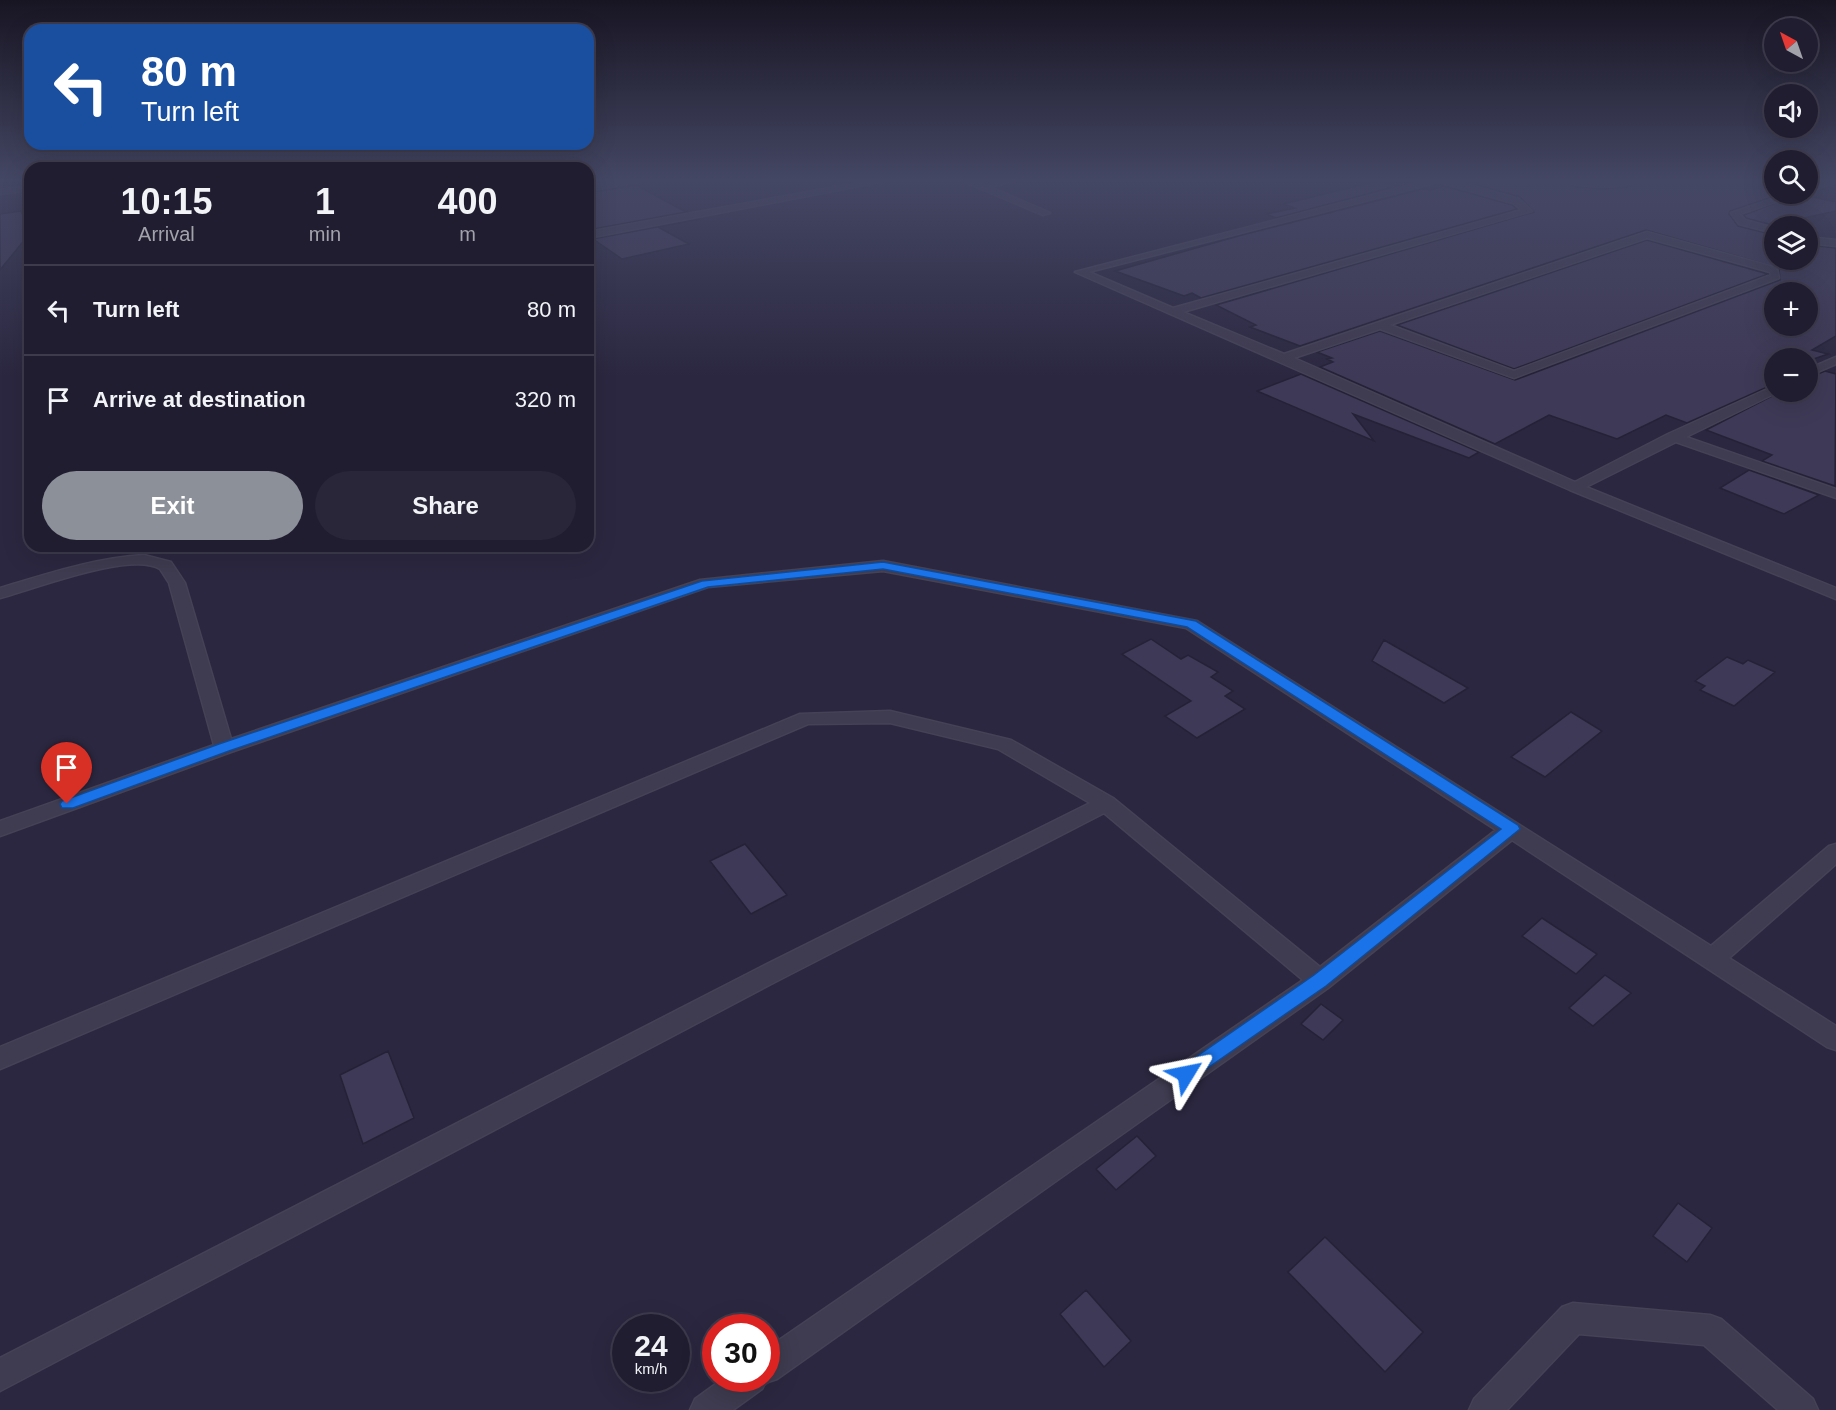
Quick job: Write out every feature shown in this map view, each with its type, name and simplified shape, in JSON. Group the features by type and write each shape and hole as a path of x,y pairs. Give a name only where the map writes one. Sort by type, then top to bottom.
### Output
{"street":[{"path":"1186,245 1080,272 1284,358 1575,487 1836,594"},
{"path":"1173,311 1408,245"},
{"path":"1284,358 1618,245"},
{"path":"1382,326 1514,375 1776,276 1774,270 1683,245"},
{"path":"1818,368 1836,360"},
{"path":"1575,487 1764,394"},
{"path":"1673,437 1836,494"},
{"path":"0,593 126,561 162,563 171,571 177,583 224,748"},
{"path":"0,829 224,748 706,584 883,566 1191,624 1836,1039"},
{"path":"0,1058 806,718 890,717 1004,744 1106,803 1320,981"},
{"path":"0,1375 725,997 1106,803"},
{"path":"780,1358 1320,981 1512,829"},
{"path":"1713,958 1836,852"},
{"path":"1485,1410 1572,1318 1710,1330 1802,1410"},
{"path":"706,1410 731,1392"}],"building":[{"path":"0,245 20,245 0,270"},
{"path":"601,245 685,245 622,259"},
{"path":"1207,245 1390,245 1201,298 1192,293 1184,296 1115,271"},
{"path":"1422,245 1602,245 1300,346 1250,327 1256,325 1216,305"},
{"path":"1633,245 1664,245 1768,274 1514,369 1397,325"},
{"path":"1698,245 1764,245 1764,264"},
{"path":"1818,246 1836,248 1836,336 1815,348 1764,348 1764,388 1687,423 1666,415 1617,439 1549,415 1495,444 1320,367 1333,362 1327,359 1332,358 1317,352 1380,331 1515,380 1764,286 1764,336 1818,336 1818,282 1775,282 1780,280 1779,270 1818,270"},
{"path":"1818,352 1828,354 1818,358"},
{"path":"1825,371 1836,374 1835,486 1762,461 1772,455 1706,430 1764,400 1818,402 1818,374"},
{"path":"1301,374 1479,452 1469,458 1353,414 1374,441 1257,391"},
{"path":"1749,470 1819,495 1784,514 1720,488"},
{"path":"1151,639 1181,659 1188,655 1218,672 1211,677 1233,691 1225,696 1245,709 1197,738 1165,716 1191,701 1122,654"},
{"path":"1384,640 1468,688 1444,703 1372,661"},
{"path":"1727,657 1743,664 1748,660 1775,672 1734,706 1700,690 1705,686 1695,681"},
{"path":"1571,712 1602,731 1545,777 1511,757"},
{"path":"745,844 787,895 751,914 710,861"},
{"path":"1542,918 1597,954 1576,974 1522,936"},
{"path":"1605,975 1631,993 1593,1026 1569,1008"},
{"path":"1321,1004 1343,1020 1323,1040 1301,1024"},
{"path":"388,1051 414,1118 363,1144 340,1075"},
{"path":"1137,1136 1156,1156 1116,1190 1096,1169"},
{"path":"1678,1203 1712,1228 1687,1262 1653,1236"},
{"path":"1325,1237 1423,1332 1385,1372 1288,1272"},
{"path":"1086,1290 1131,1341 1104,1367 1060,1314"}],"route":[{"path":"67,804 224,748 706,584 883,566 1191,624 1512,829 1320,981 1186,1074"}]}
